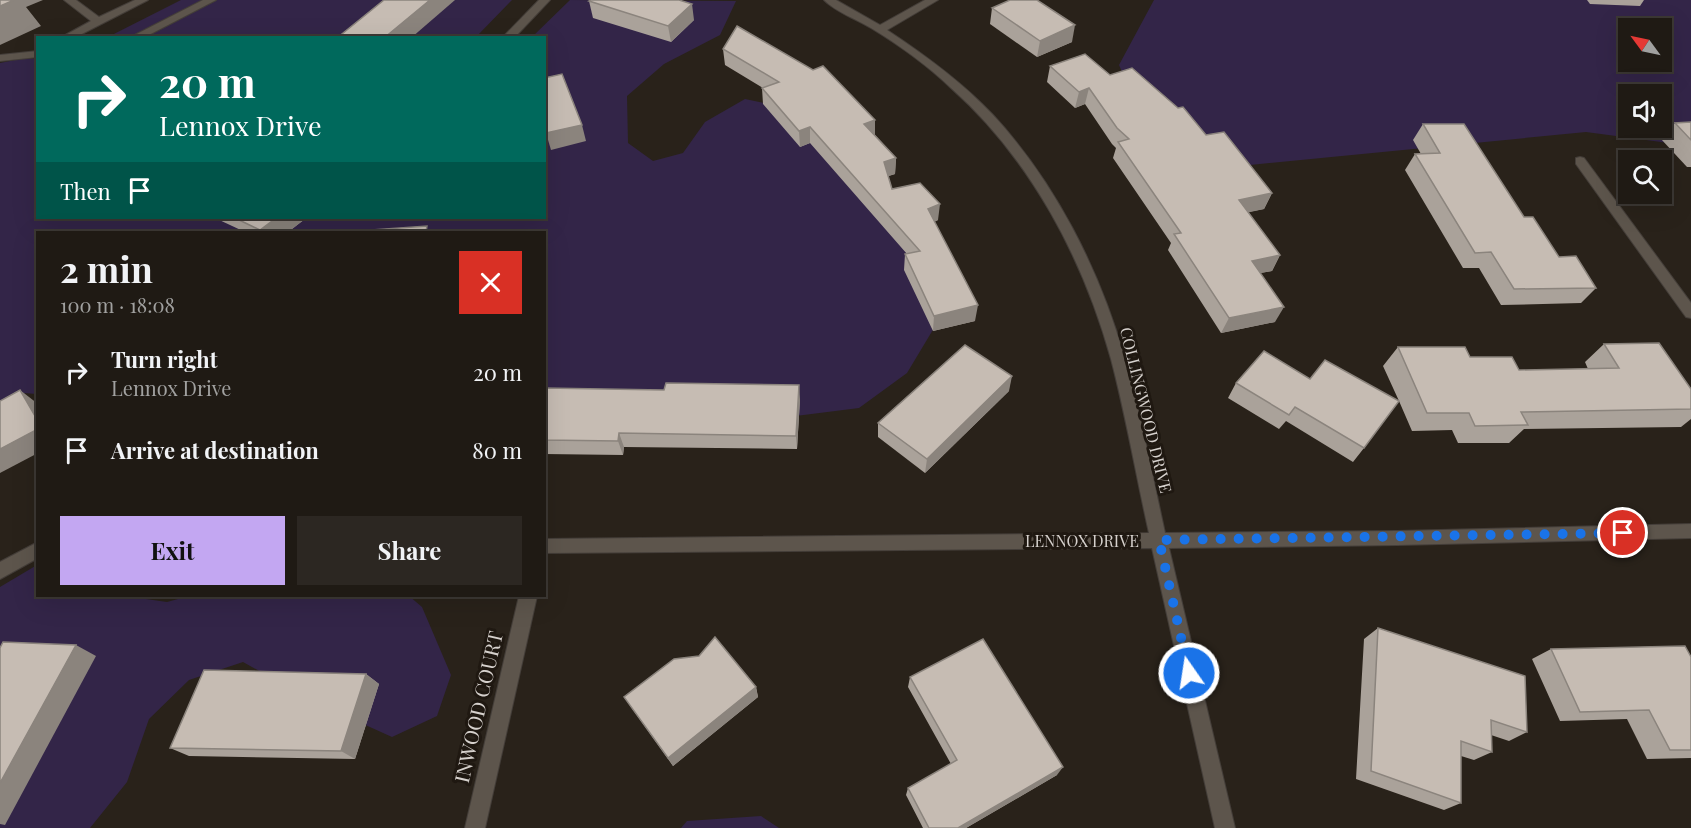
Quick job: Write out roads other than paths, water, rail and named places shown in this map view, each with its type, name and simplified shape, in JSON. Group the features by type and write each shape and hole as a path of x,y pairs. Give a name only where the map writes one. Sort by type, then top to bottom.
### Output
{"street":[{"path":"69,0 99,21"},
{"path":"69,36 144,0"},
{"path":"138,36 211,0"},
{"path":"509,36 546,0"},
{"name":"COLLINGWOOD DRIVE","path":"829,0 881,29 930,62 995,123 1024,158 1050,198 1079,256 1118,359 1225,828"},
{"path":"881,29 933,0"},
{"path":"0,58 36,53"},
{"path":"1580,161 1691,313"},
{"name":"LENNOX DRIVE","path":"546,546 1159,540 1691,531"},
{"path":"0,571 36,550"},
{"name":"INWOOD COURT","path":"475,828 528,597"}]}
